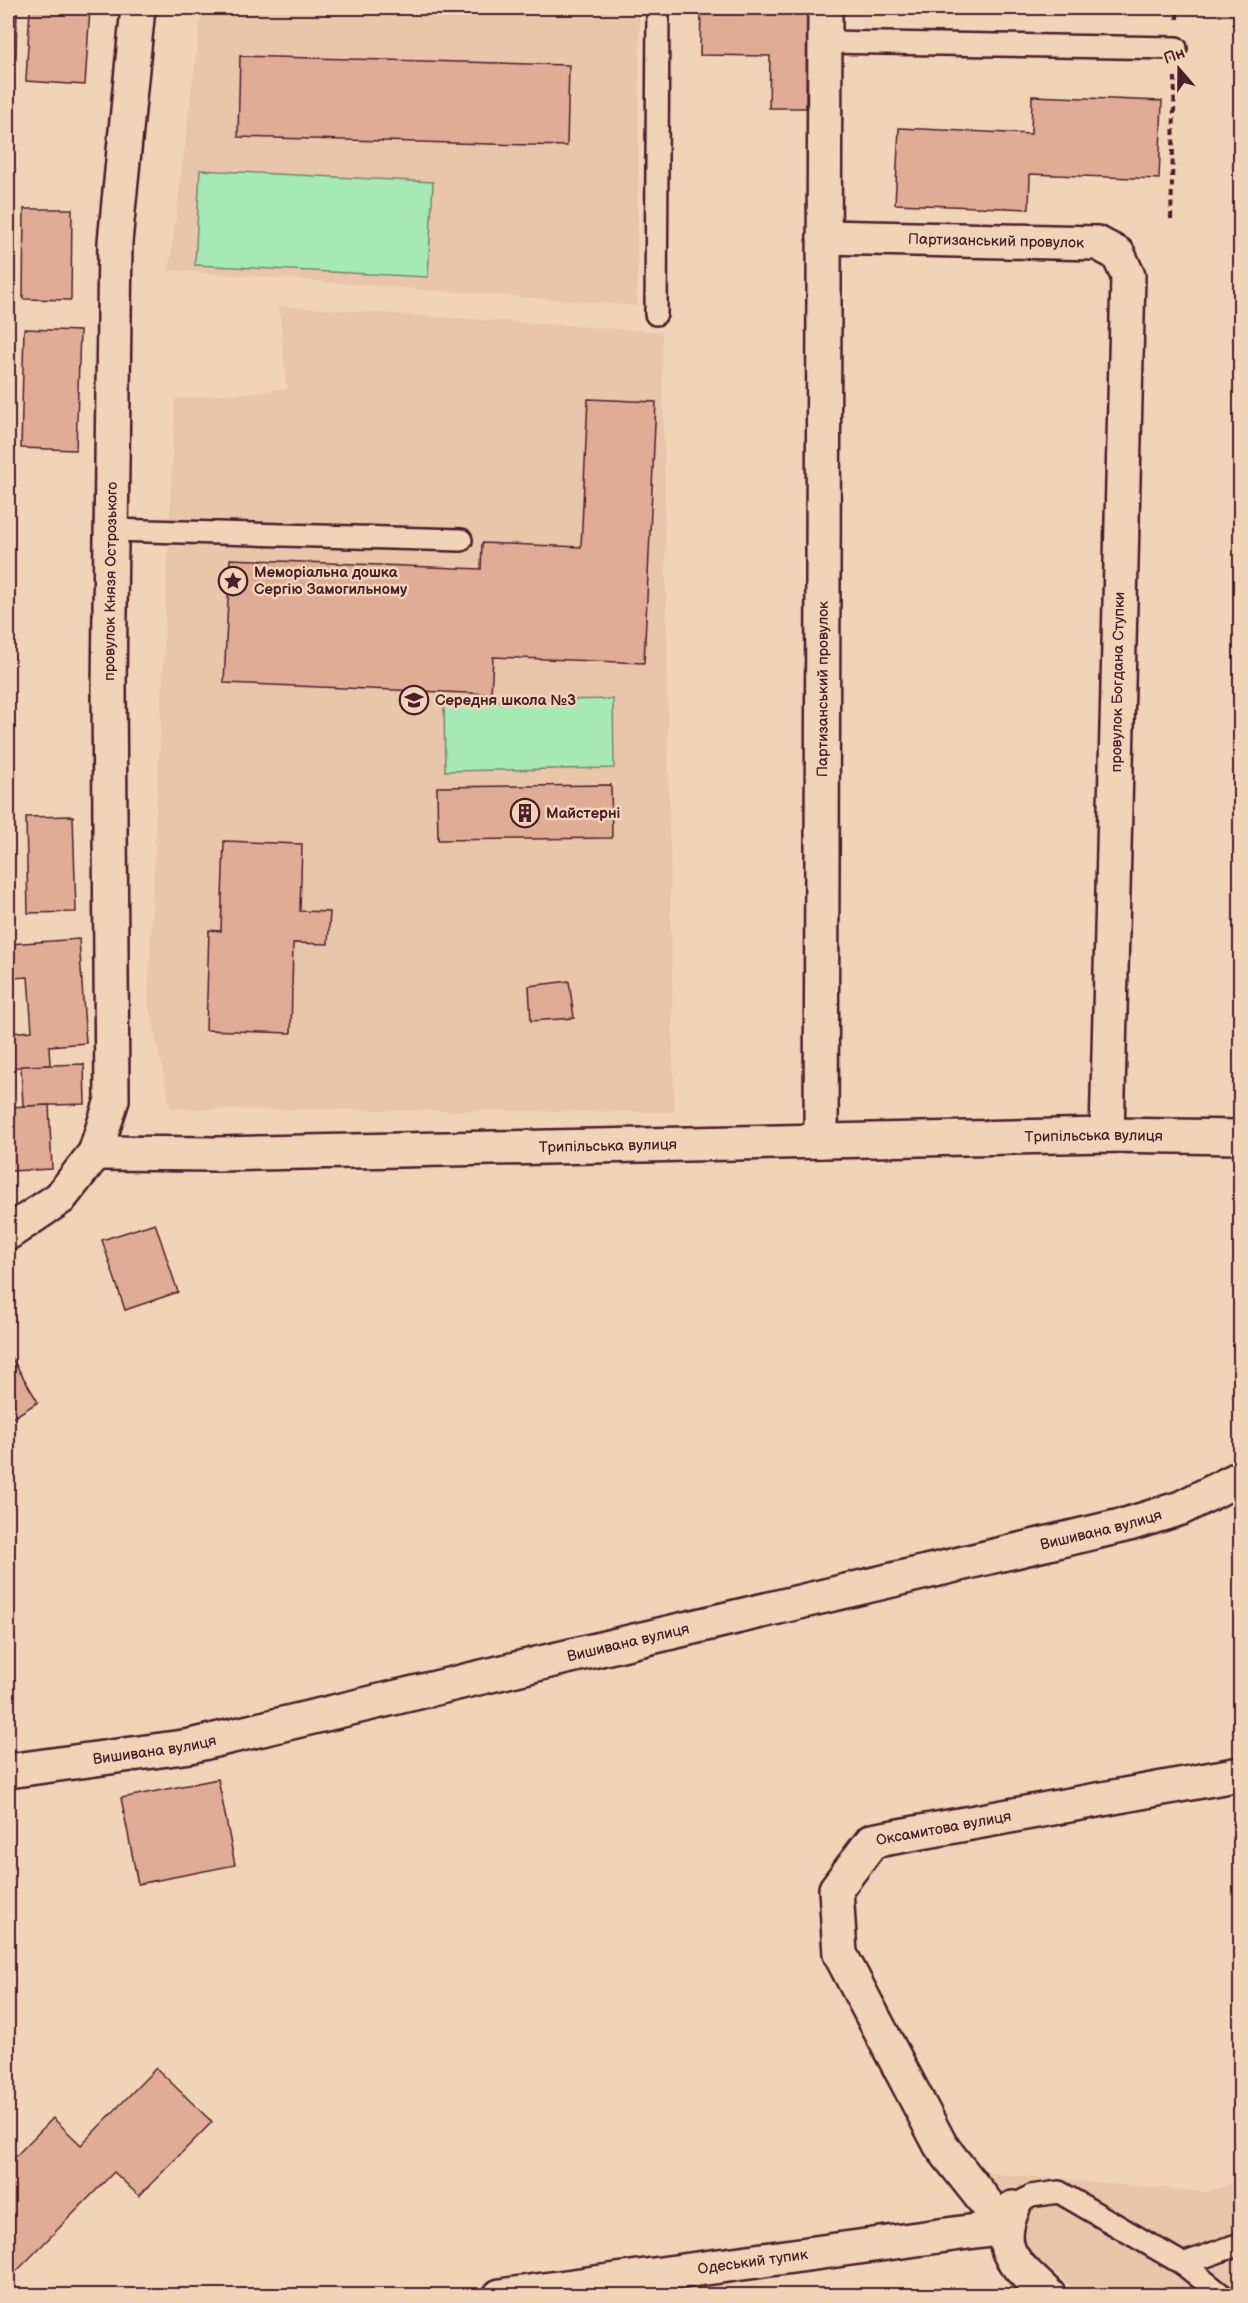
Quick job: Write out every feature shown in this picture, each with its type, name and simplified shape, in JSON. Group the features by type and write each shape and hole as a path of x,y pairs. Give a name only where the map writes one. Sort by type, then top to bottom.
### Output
{"street":[{"name":"провулок Князя Острозького","path":"95,1153 112,1100 109,698 115,242 138,8"},
{"name":"Партизанський провулок","path":"821,1141 825,8"},
{"name":"Партизанський провулок","path":"824,237 1097,243"},
{"name":"провулок Богдана Ступки","path":"1097,243 1118,254 1128,276 1107,1135"},
{"name":"Трипільська вулиця","path":"95,1153 217,1155 1107,1135 1240,1137"},
{"path":"8,1233 60,1198 95,1153"},
{"name":"Вишивана вулиця","path":"8,1771 190,1746 1117,1526 1181,1508 1240,1478"},
{"name":"Оксамитова вулиця","path":"1009,2217 941,2146 840,1954 836,1888 872,1841 1240,1774"},
{"path":"1009,2217 1009,2256 1049,2295"},
{"name":"Одеський тупик","path":"500,2295 1009,2217"}],"lane":[{"path":"656,314 658,8"},
{"path":"825,42 1176,48"},
{"path":"111,530 461,540"},
{"path":"1009,2217 1031,2196 1059,2192 1183,2264 1223,2295"},
{"path":"1183,2264 1240,2244"}],"path":[{"path":"1171,219 1177,8"}],"shaded area":[{"path":"202,8 640,8 637,306 169,270"},
{"name":"Середня школа №3","path":"279,306 662,332 674,1112 171,1109 148,1001 175,399 287,389"},
{"path":"985,2173 1207,2192 1240,2180 1240,2295 1081,2295 1002,2228"}],"green space":[{"path":"200,170 433,182 428,277 195,265"},
{"path":"613,699 614,768 445,771 444,702"}],"building":[{"path":"8,8 17,8 16,59 8,59"},
{"path":"30,8 90,8 85,85 26,81"},
{"path":"701,8 807,8 806,108 769,108 770,56 700,55"},
{"path":"240,56 569,65 567,146 238,137"},
{"path":"1032,96 1162,101 1159,179 1030,174 1029,209 895,204 899,128 1031,134"},
{"path":"24,209 72,209 71,300 23,299"},
{"path":"24,329 80,331 76,450 21,448"},
{"path":"588,399 656,402 644,663 493,657 491,694 224,683 230,559 481,569 482,543 581,547"},
{"name":"Майстерні","path":"611,785 612,838 438,840 437,787"},
{"path":"73,816 76,912 28,913 26,817"},
{"path":"224,841 302,844 300,911 330,912 328,944 293,943 291,1033 206,1030 209,930 221,931"},
{"path":"79,939 86,1043 49,1046 50,1065 8,1068 8,1033 32,1031 28,977 13,978 10,944"},
{"path":"569,981 574,1018 531,1021 529,986"},
{"path":"84,1064 85,1104 23,1106 21,1066"},
{"path":"49,1105 52,1169 9,1171 8,1107"},
{"path":"155,1223 178,1292 125,1310 102,1240"},
{"path":"8,1352 38,1402 8,1421"},
{"path":"218,1779 235,1865 138,1884 121,1798"},
{"path":"156,2068 212,2122 139,2196 114,2172 8,2280 8,2164 53,2118 81,2145"}],"place":[{"name":"Меморіальна дошка Сергію Замогильному","path":"233,581"},
{"name":"Середня школа №3","path":"414,700"},
{"name":"Майстерні","path":"525,813"}]}
